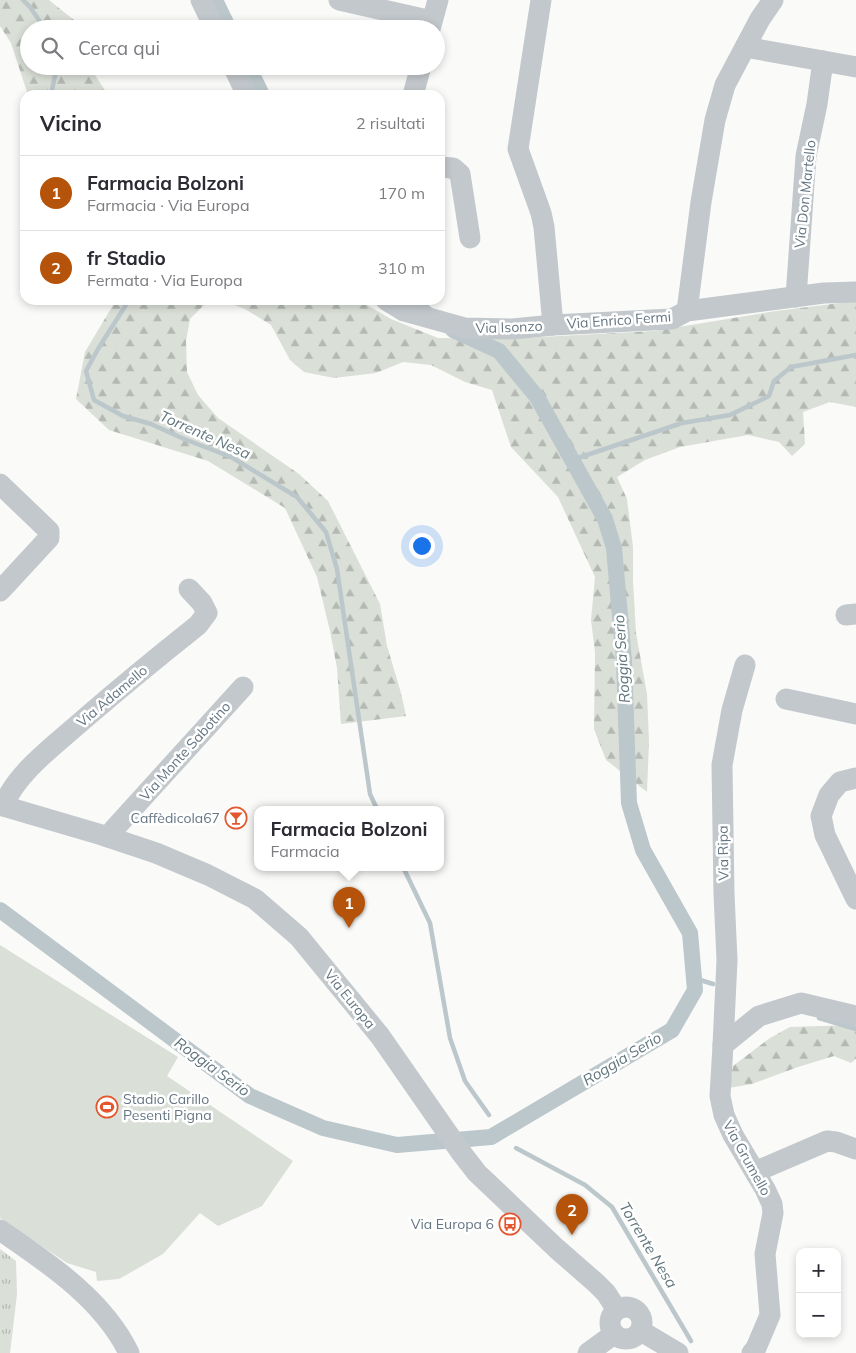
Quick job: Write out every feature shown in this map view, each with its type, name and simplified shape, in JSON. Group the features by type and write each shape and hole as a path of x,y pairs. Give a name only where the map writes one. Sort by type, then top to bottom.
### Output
{"street":[{"path":"201,0 211,20"},
{"path":"339,0 413,20"},
{"path":"432,20 438,0"},
{"name":"Via Enrico Fermi","path":"541,0 518,149 544,227 553,325 672,319 687,311 701,202 715,120 725,85 773,0"},
{"path":"745,47 856,67"},
{"name":"Via Don Martello","path":"796,297 806,156 823,61"},
{"path":"237,75 245,90"},
{"path":"414,90 419,75"},
{"path":"445,167 452,168 460,174 470,238"},
{"path":"687,311 824,293 856,292"},
{"name":"Via Isonzo","path":"394,305 404,311 465,328 513,329 553,325"},
{"path":"0,484 49,531 49,538 0,591"},
{"name":"Via Adamello","path":"2,806 22,776 50,748 198,625 207,613 202,603 189,589"},
{"name":"Via Ripa","path":"723,1044 727,960 722,765 732,710 745,664"},
{"name":"Via Monte Sabotino","path":"108,837 244,687"},
{"path":"786,699 856,714"},
{"path":"856,778 840,782 828,796 821,816 825,835 856,899"},
{"name":"Via Europa","path":"2,806 156,853 208,875 255,899 299,937 339,985 380,1036 460,1151 489,1186 596,1283 606,1293 616,1310"},
{"path":"723,1044 759,1016 801,1002 856,1016"},
{"name":"Via Grumello","path":"723,1044 720,1096 724,1115 733,1135 772,1204 773,1213 765,1254 770,1315 752,1353"},
{"path":"756,1174 764,1168 827,1140 856,1149"},
{"path":"0,1230 54,1268 89,1298 121,1337 129,1353"},
{"path":"627,1307 637,1310 642,1320 641,1331 638,1335 628,1339 618,1337 611,1329 610,1319 616,1310 627,1307"},
{"path":"641,1331 678,1353"},
{"path":"588,1353 614,1334"}],"green space":[{"path":"0,0 49,0 74,20 20,20 20,71 11,43 0,26"},
{"path":"21,75 95,75 105,90 26,90"},
{"path":"856,301 856,407 830,402 803,412 805,444 792,456 779,442 748,435 680,447 645,460 617,477 627,499 633,547 636,633 647,694 649,742 647,792 606,760 594,729 595,652 591,620 595,577 558,497 511,447 492,390 465,382 431,365 403,362 376,373 334,378 304,372 290,360 271,325 245,309 234,305 367,305 391,319 438,338 502,339 654,331 776,311"},
{"path":"113,305 204,305 190,319 186,341 187,372 198,395 218,418 299,474 328,501 380,604 387,646 406,716 341,724 337,668 317,577 285,508 208,461 109,430 76,399 85,352"},
{"name":"Stadio Carillo Pesenti Pigna","path":"0,945 178,1057 167,1076 293,1161 262,1206 218,1226 200,1213 163,1254 119,1279 97,1281 96,1272 67,1263 0,1218"},
{"path":"856,1025 856,1059 851,1063 834,1056 752,1084 729,1088 733,1066 770,1038 790,1027"},
{"path":"0,1249 16,1261 17,1294 10,1353 0,1353"}],"waterway":[{"name":"Torrente Nesa","path":"23,0 39,20"},
{"name":"Roggia Serio","path":"215,0 225,20"},
{"name":"Torrente Nesa","path":"52,90 55,75"},
{"name":"Roggia Serio","path":"252,75 260,90"},
{"name":"Torrente Nesa","path":"126,305 86,371 94,400 123,416 151,424 231,457 297,497 326,532 337,569 370,794 376,806"},
{"name":"Roggia Serio","path":"417,305 430,317"},
{"name":"Roggia Serio","path":"0,910 250,1096 323,1128 397,1145 491,1137 672,1030 695,990 690,933 643,850 629,803 624,661 614,548 605,519 537,397 499,351 453,330"},
{"path":"572,460 682,423 730,415 769,396 774,381 791,367 856,355"},
{"name":"Torrente Nesa","path":"405,871 430,923 450,1038 465,1081 489,1115"},
{"path":"694,978 713,984"},
{"path":"819,1018 856,1029"},
{"name":"Torrente Nesa","path":"516,1148 585,1185 612,1207 691,1341"}],"place":[{"name":"Caffèdicola67","path":"236,818"},
{"name":"Farmacia Bolzoni","path":"349,928"},
{"name":"Stadio Carillo Pesenti Pigna","path":"107,1107"},
{"name":"Via Europa 6","path":"510,1224"},
{"name":"fr Stadio","path":"572,1235"}]}
